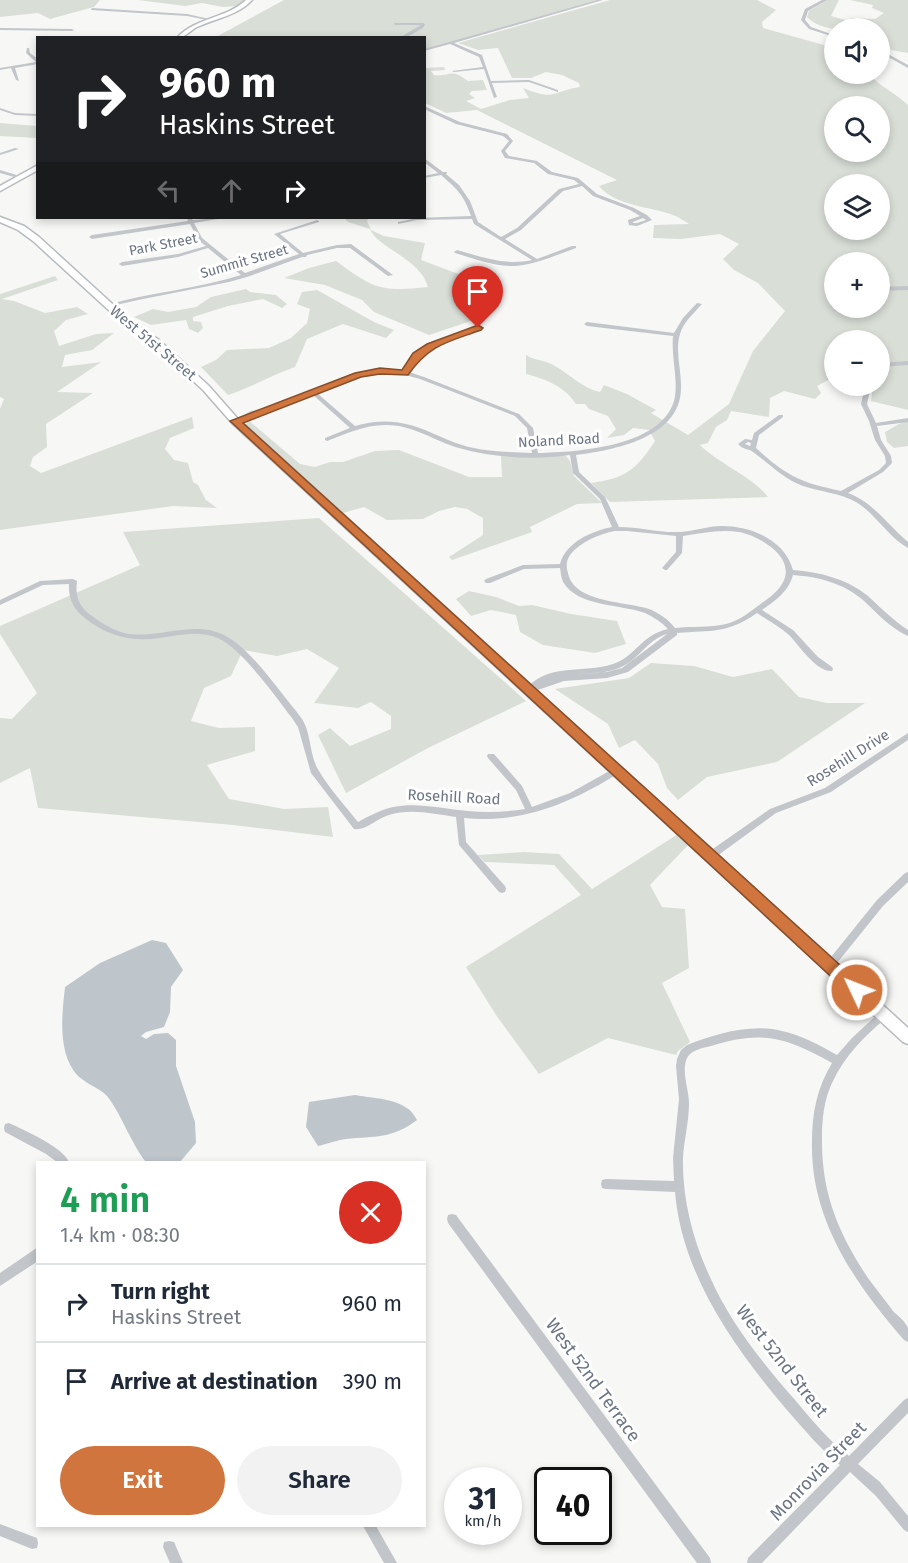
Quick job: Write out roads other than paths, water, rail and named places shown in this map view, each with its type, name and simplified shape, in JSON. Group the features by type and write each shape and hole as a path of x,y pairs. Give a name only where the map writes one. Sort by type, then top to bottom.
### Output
{"street":[{"path":"181,36 185,32 240,8 249,0"},
{"path":"426,49 601,0"},
{"path":"824,33 810,28 803,20 806,10 825,0"},
{"path":"92,9 187,15 212,20"},
{"path":"395,24 423,24 422,27 405,36"},
{"path":"0,29 72,30"},
{"path":"451,43 478,54 486,68 495,97"},
{"path":"28,49 28,53 36,61"},
{"path":"892,57 908,59"},
{"path":"892,57 908,67"},
{"path":"0,69 36,63"},
{"path":"13,68 18,80"},
{"path":"454,71 486,68"},
{"path":"491,82 529,81 557,91"},
{"path":"426,108 458,123 505,135 511,141 503,151 507,157 536,162 550,173 576,179 595,195 645,216"},
{"path":"0,109 15,114 36,115"},
{"path":"0,154 17,149"},
{"path":"426,160 445,174 462,192 472,217 481,227 537,261"},
{"path":"0,189 36,168"},
{"path":"0,171 18,177"},
{"path":"426,177 445,174"},
{"path":"501,239 519,230 561,190 582,185"},
{"path":"426,219 472,217"},
{"name":"West 51st Street","path":"0,219 21,228 36,239 128,323 156,342 192,374 235,421 908,1036"},
{"path":"400,223 417,219"},
{"path":"92,237 190,220 200,239 245,276"},
{"path":"304,256 276,234 317,221"},
{"name":"Summit Street","path":"110,306 150,294 220,283 325,249 351,246 390,275"},
{"name":"Park Street","path":"122,264 178,255 208,247"},
{"path":"457,252 502,265 521,265 574,247"},
{"path":"890,289 908,288"},
{"path":"587,324 677,335 687,317 699,304"},
{"path":"405,373 417,356 430,346 478,328"},
{"name":"Noland Road","path":"327,439 372,423 393,423 474,450 497,453 573,454 616,447 646,434 662,423 676,405 680,385 675,357 677,335"},
{"path":"890,364 908,363"},
{"path":"235,421 370,372 405,373 517,415 527,423 533,433 535,454"},
{"path":"313,392 354,428"},
{"path":"843,493 881,471 889,463 888,456 878,440 864,404 866,396"},
{"path":"781,416 758,432 753,445 793,479 843,493 873,510 908,546"},
{"path":"873,424 908,420"},
{"path":"573,454 576,473 603,498 616,528"},
{"path":"529,690 564,678 625,669 643,653 674,632 727,626 743,620 783,591 789,580 790,572 787,562 777,548 751,533 722,528 680,534 616,528 597,533 579,543 565,557 564,576 582,595 599,602 645,610 665,622 674,632"},
{"path":"665,568 679,553 680,534"},
{"path":"488,581 523,567 563,566"},
{"path":"790,572 826,577 848,586 863,596 887,619 908,633"},
{"name":"Rosehill Road","path":"0,603 42,583 73,581 72,598 76,607 94,622 115,634 139,638 208,633 232,644 302,726 314,771 357,827 384,813 402,809 492,816 530,811 570,798 616,771"},
{"path":"757,610 790,632 815,659 829,669"},
{"name":"Rosehill Drive","path":"710,856 773,811 828,790 908,736"},
{"path":"491,756 519,788 530,811"},
{"path":"460,815 462,843 502,889"},
{"path":"830,965 880,903 908,876"},
{"path":"884,1014 838,1061 823,1093 816,1139 822,1193 831,1221 853,1266 870,1292 908,1336"},
{"name":"West 52nd Street","path":"838,1061 802,1041 778,1033 745,1033 690,1048 683,1053 680,1061 685,1093 678,1164 684,1222 690,1244 717,1306 744,1347 826,1445 871,1482 908,1526"},
{"path":"9,1128 51,1150 63,1161"},
{"path":"606,1184 679,1187"},
{"name":"West 52nd Terrace","path":"452,1219 705,1563"},
{"path":"0,1280 36,1253"},
{"name":"Monrovia Street","path":"753,1563 908,1404"},
{"path":"370,1527 391,1563"},
{"path":"0,1530 32,1543"},
{"path":"169,1547 177,1563"}]}
